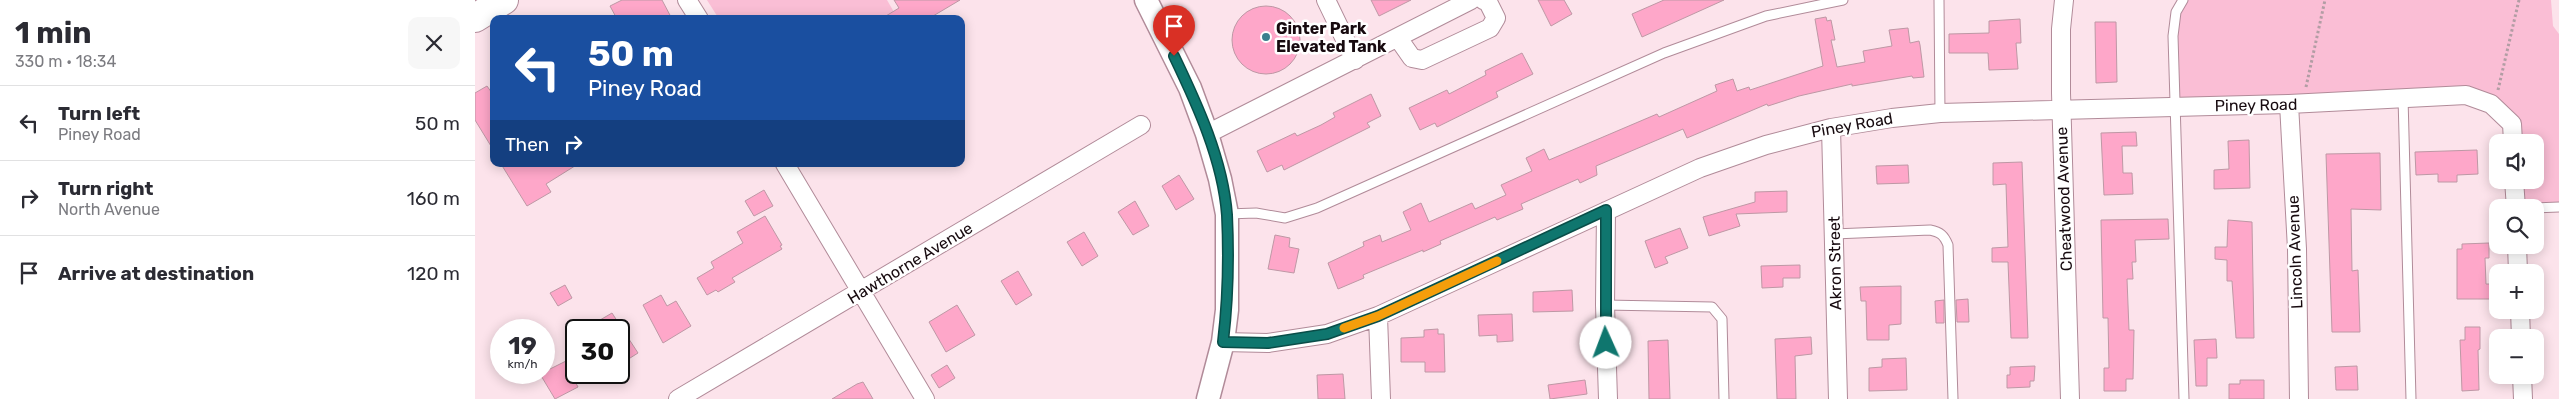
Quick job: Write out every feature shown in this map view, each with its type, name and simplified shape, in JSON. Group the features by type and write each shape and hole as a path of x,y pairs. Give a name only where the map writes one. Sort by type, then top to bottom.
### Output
{"main road":[{"path":"475,18 504,0"}],"street":[{"path":"687,0 696,15"},
{"path":"1326,0 1355,60"},
{"path":"1207,134 1471,0"},
{"path":"1398,38 1412,58 1422,60 1490,28 1496,18 1489,2 1483,0"},
{"name":"Cheatwood Avenue","path":"2064,0 2061,29 2061,109 2070,399"},
{"path":"1154,2 1207,134 1220,179 1227,214 1227,292 1223,342 1208,399"},
{"name":"Piney Road","path":"1223,342 1268,343 1327,334 1378,316 1606,210 1732,156 1831,128 1892,118 1939,113 2295,104 2466,95 2491,104 2512,124 2513,134"},
{"name":"Lincoln Avenue","path":"2295,104 2299,399"},
{"name":"Hawthorne Avenue","path":"678,399 1141,125"},
{"name":"Akron Street","path":"1831,128 1838,399"},
{"path":"787,167 925,399"},
{"path":"1606,210 1605,305 1608,399"},
{"path":"1378,316 1381,399"},
{"path":"2522,384 2523,399"}],"lane":[{"path":"1227,214 1256,213 1285,218 1317,208 1664,54 1766,16 1843,0"},
{"path":"1939,0 1939,113"},
{"path":"2183,0 2176,12 2173,36 2184,399"},
{"path":"2403,97 2411,399"},
{"path":"2544,208 2559,207"},
{"path":"1834,234 1930,230 1945,236 1948,245 1953,399"},
{"path":"1605,305 1711,307 1722,319 1723,399"}],"path":[{"path":"2295,104 2325,0"},
{"path":"2491,104 2498,90 2519,0"}],"shaded area":[{"path":"707,0 887,0 896,15 716,15"},
{"path":"2183,0 2551,0 2553,26 2559,34 2559,207 2544,207 2544,199 2515,199 2515,189 2544,189 2544,134 2513,134 2512,124 2466,95 2175,106 2173,36"}],"building":[{"path":"622,0 662,0 670,15 615,15 610,6"},
{"path":"894,0 960,0 935,15 888,15 899,8"},
{"path":"1371,0 1411,0 1379,16"},
{"path":"1538,0 1564,0 1572,14 1551,26"},
{"path":"1664,0 1724,0 1642,37 1632,14"},
{"name":"Ginter Park Elevated Tank","path":"1266,6 1279,9 1290,16 1297,27 1300,40 1297,53 1290,64 1279,71 1266,74 1253,71 1242,64 1235,53 1232,40 1235,27 1242,16 1253,9"},
{"path":"1826,17 1827,21 1831,20 1835,40 1831,40 1837,67 1865,62 1863,51 1892,46 1889,30 1908,28 1910,43 1919,41 1924,77 1913,78 1912,76 1852,86 1852,84 1799,96 1768,106 1767,104 1687,138 1683,129 1596,166 1597,175 1580,183 1578,179 1521,204 1523,209 1497,220 1495,217 1440,241 1441,244 1423,252 1423,250 1363,275 1364,278 1338,289 1328,263 1364,246 1363,242 1380,235 1382,242 1411,230 1403,212 1421,203 1429,222 1472,203 1475,209 1506,195 1501,185 1532,171 1526,158 1544,149 1549,160 1657,114 1659,117 1717,91 1715,85 1733,79 1737,91 1749,87 1750,90 1823,66 1815,19"},
{"path":"2020,19 2021,43 2016,43 2018,69 1989,70 1988,53 1949,53 1949,34 1989,33 1989,21"},
{"path":"2095,22 2116,22 2117,82 2096,83"},
{"path":"1522,53 1533,74 1496,92 1498,97 1437,127 1435,123 1420,130 1409,108 1447,90 1449,94 1486,75 1485,71"},
{"path":"487,86 490,90 490,144 475,120 475,93"},
{"path":"1371,94 1381,116 1367,123 1370,127 1284,170 1282,165 1267,172 1257,151 1295,133 1297,136 1321,125 1335,117 1333,113"},
{"path":"2136,132 2137,146 2122,146 2123,173 2132,173 2133,194 2104,195 2101,133"},
{"path":"2249,140 2250,188 2214,189 2214,170 2229,169 2228,141"},
{"path":"2477,150 2478,174 2457,175 2457,182 2438,182 2438,174 2416,175 2415,152"},
{"path":"2380,153 2381,210 2351,209 2352,271 2358,270 2360,332 2332,332 2326,154"},
{"path":"2022,162 2028,338 2011,338 2008,262 1992,262 1992,248 2008,247 2006,184 1993,185 1993,163"},
{"path":"1908,165 1909,183 1877,184 1876,166"},
{"path":"503,167 573,167 546,184 551,192 527,206"},
{"path":"1179,175 1194,199 1176,210 1162,186"},
{"path":"764,190 773,206 754,216 745,201"},
{"path":"1787,191 1787,212 1736,214 1740,226 1709,236 1703,217 1755,202 1755,192"},
{"path":"1135,201 1149,226 1133,235 1118,212"},
{"path":"765,216 782,245 780,246 782,249 732,278 735,282 718,292 716,290 707,295 697,278 714,268 711,262 743,243 737,232"},
{"path":"2168,219 2169,239 2135,240 2136,262 2132,262 2133,279 2127,279 2129,330 2134,330 2133,379 2126,379 2126,391 2104,391 2104,368 2109,368 2108,318 2103,318 2101,220"},
{"path":"2228,220 2252,222 2254,338 2236,338 2232,281 2227,281 2227,260 2215,259 2215,247 2227,247"},
{"path":"1680,228 1688,248 1665,257 1668,263 1655,268 1645,241"},
{"path":"1084,232 1098,256 1082,266 1067,242"},
{"path":"1275,235 1290,238 1289,247 1299,249 1294,273 1268,269"},
{"path":"2489,243 2489,258 2485,258 2486,284 2489,284 2489,299 2457,299 2457,249 2462,249 2462,244"},
{"path":"1800,265 1800,278 1783,278 1783,287 1762,288 1761,266"},
{"path":"1018,271 1032,295 1016,305 1001,281"},
{"path":"565,285 572,298 558,306 550,293"},
{"path":"1901,286 1901,324 1889,325 1889,340 1867,340 1866,301 1861,301 1860,287"},
{"path":"1572,290 1573,311 1533,312 1533,292"},
{"path":"661,295 667,306 676,301 691,326 663,343 643,305"},
{"path":"1968,299 1969,322 1957,322 1956,300"},
{"path":"1944,300 1944,323 1936,323 1935,301"},
{"path":"957,305 975,335 946,352 929,322"},
{"path":"612,313 616,319 602,319"},
{"path":"1512,314 1513,341 1497,342 1497,335 1479,336 1478,315"},
{"path":"2465,327 2480,327 2480,349 2478,350 2479,390 2462,391 2460,340 2465,340"},
{"path":"1438,329 1438,334 1444,334 1445,372 1425,372 1425,362 1401,362 1401,338 1424,337 1424,330"},
{"path":"1811,337 1812,354 1795,356 1796,399 1777,399 1775,339"},
{"path":"2216,339 2217,358 2207,358 2207,386 2196,386 2194,340"},
{"path":"1668,340 1670,399 1649,399 1648,341"},
{"path":"630,341 638,353 630,358"},
{"path":"1906,358 1907,390 1869,391 1869,368 1882,367 1882,359"},
{"path":"565,362 565,384 576,384 578,387 555,399 546,384 555,384 555,366"},
{"path":"947,365 955,378 939,388 931,375"},
{"path":"2035,366 2034,381 2030,381 2030,387 2007,388 2007,375 2010,375 2010,367"},
{"path":"2357,366 2358,390 2336,390 2335,367"},
{"path":"1343,374 1345,399 1318,399 1317,375"},
{"path":"1585,380 1587,394 1550,399 1548,385"},
{"path":"2240,380 2264,380 2264,399 2229,399 2229,384 2240,384"},
{"path":"863,382 873,399 832,399 857,384"}],"slow traffic":[{"path":"1344,328 1378,316 1497,261"}],"place":[{"name":"Ginter Park Elevated Tank","path":"1266,37"}],"route":[{"path":"1174,56 1190,88 1207,134 1220,179 1227,214 1227,310 1223,342 1268,343 1327,334 1378,316 1606,210 1606,343"}]}
